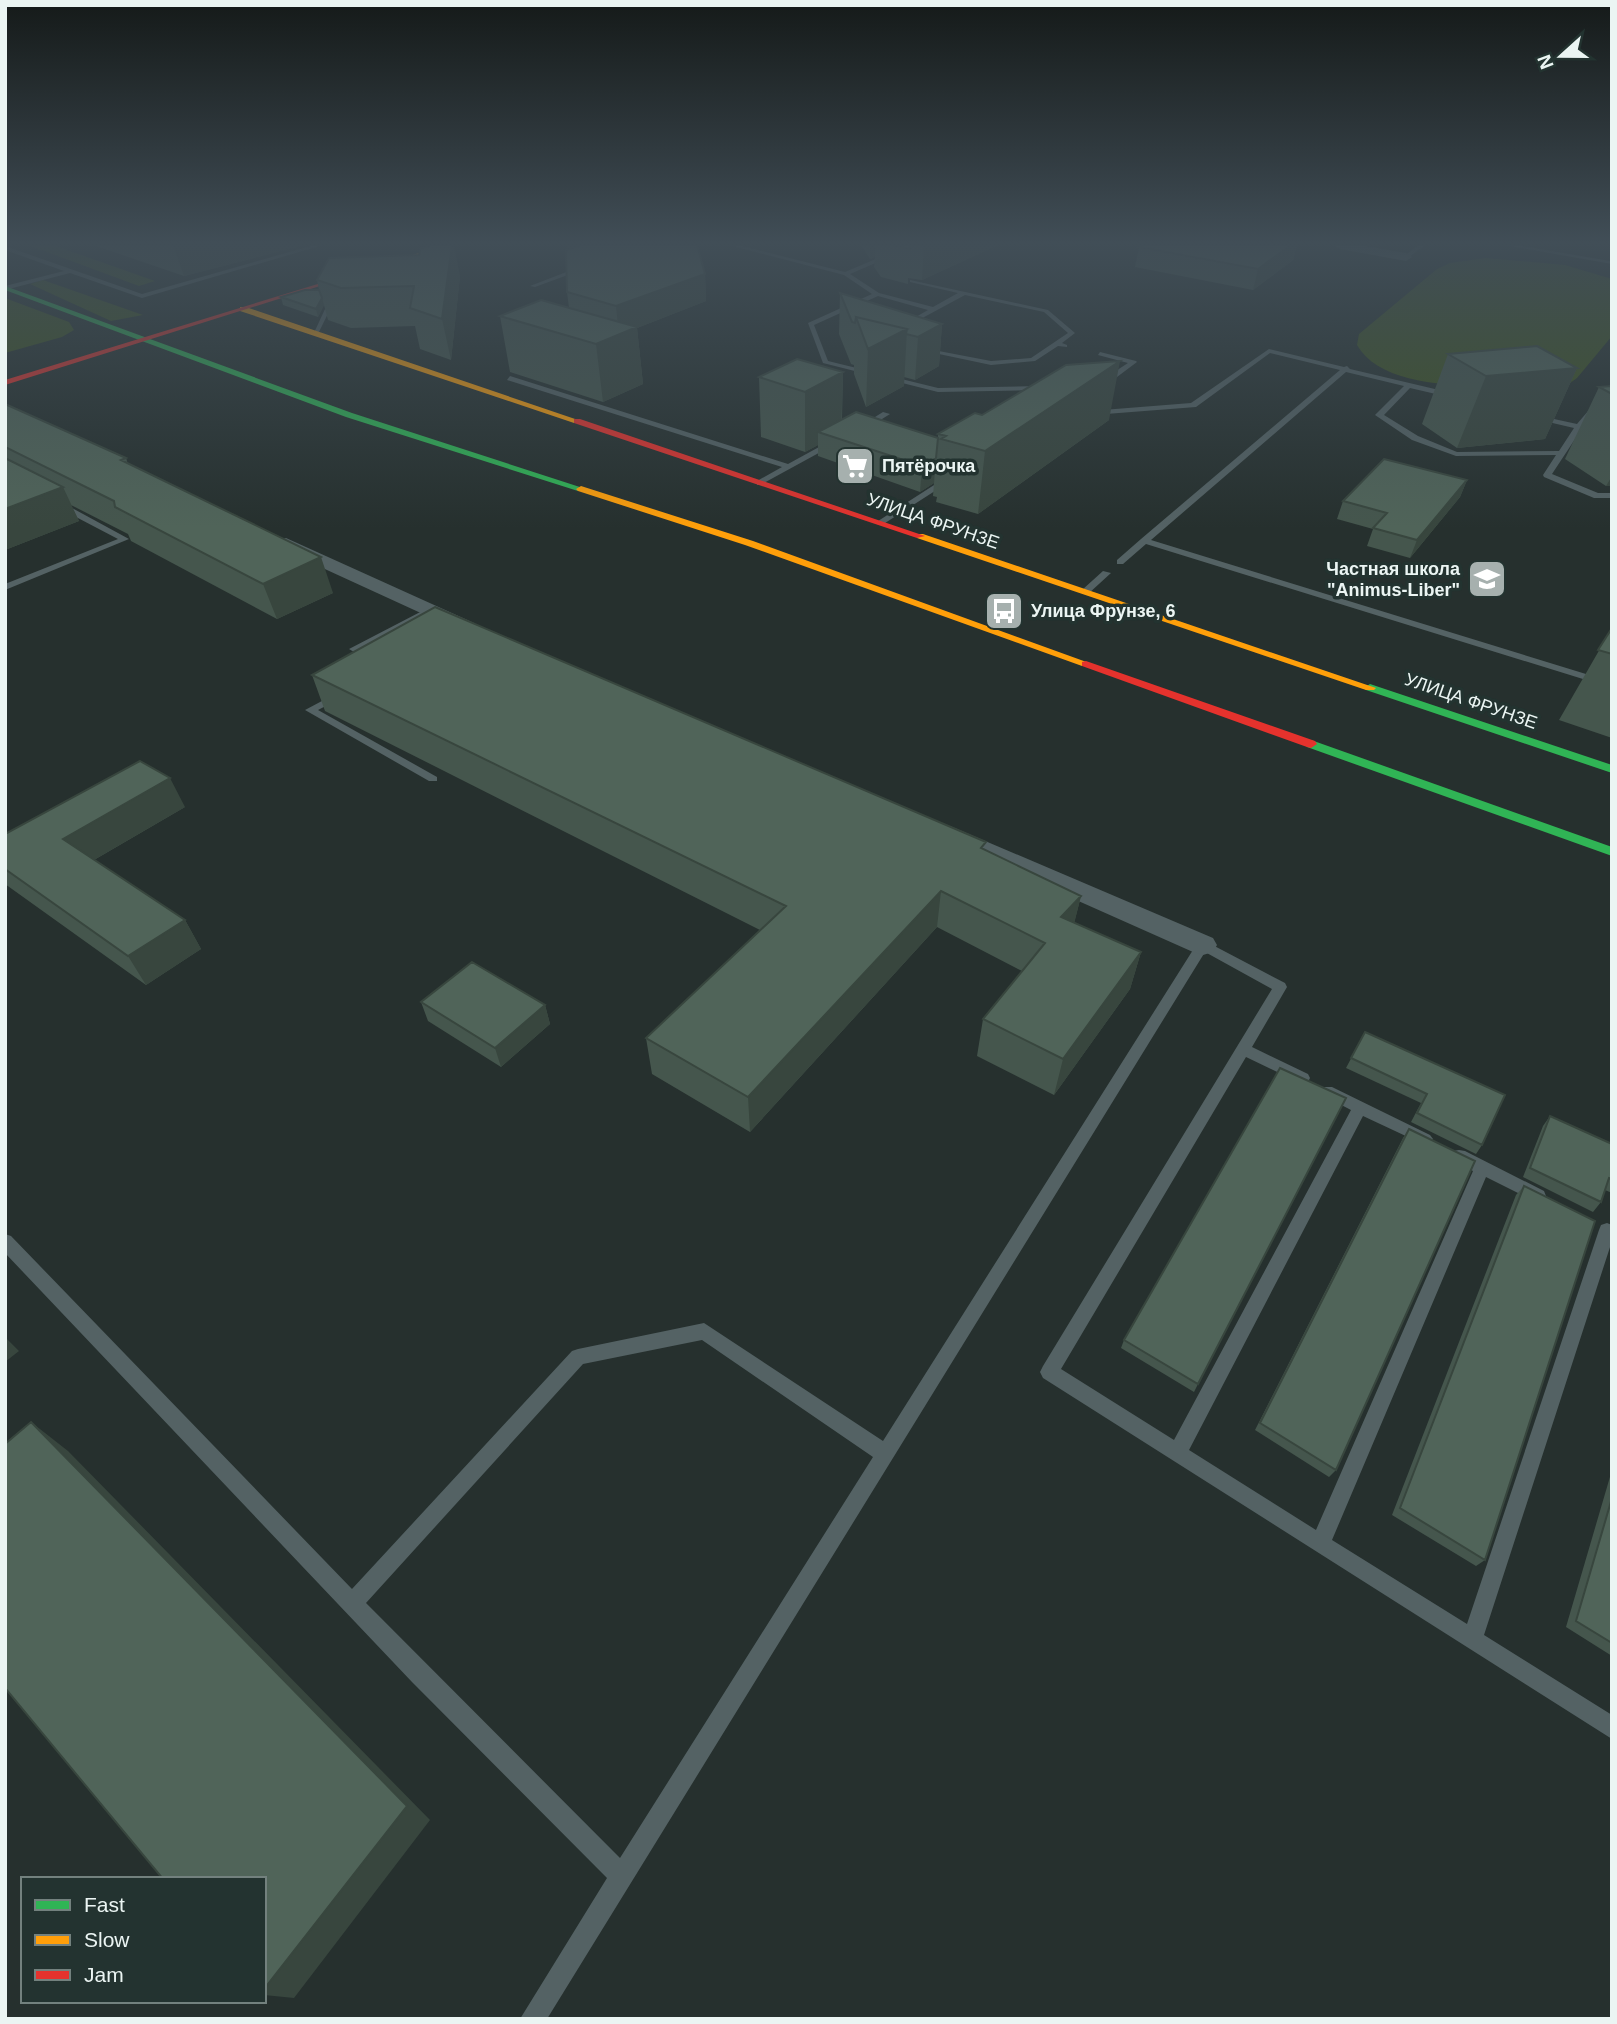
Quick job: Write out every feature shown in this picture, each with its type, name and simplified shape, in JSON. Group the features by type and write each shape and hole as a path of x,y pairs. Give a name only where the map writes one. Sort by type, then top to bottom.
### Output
{"main road":[{"path":"5,367 96,339"},
{"name":"УЛИЦА ФРУНЗЕ","path":"332,339 1612,769"},
{"path":"5,383 144,340 349,415 749,543 1612,852"}],"street":[{"path":"267,536 490,637"},
{"path":"935,828 1203,945"}],"lane":[{"path":"816,339 825,362 938,390 1057,388"},
{"path":"913,343 921,349 991,363 1033,360 1063,339"},
{"path":"1057,344 1065,346"},
{"path":"1078,414 1193,405 1269,351 1461,398"},
{"path":"1097,387 1134,362 1100,354"},
{"path":"1120,562 1347,369"},
{"path":"510,378 789,467"},
{"path":"500,396 528,384"},
{"path":"1409,385 1379,415 1415,438 1456,454 1561,453"},
{"path":"1612,385 1579,427 1547,475 1597,496 1612,495"},
{"path":"1598,402 1612,405"},
{"path":"850,434 886,414"},
{"path":"1527,414 1612,435"},
{"path":"760,483 838,441"},
{"path":"879,523 954,476"},
{"path":"5,587 125,539 53,502"},
{"path":"1144,541 1612,685"},
{"path":"1085,592 1106,573"},
{"path":"378,661 354,649 429,611"},
{"path":"344,692 310,710 433,779"},
{"path":"532,2019 1203,945 1280,987 1049,1371 1612,1728"},
{"path":"1245,1049 1550,1202"},
{"path":"1177,1453 1360,1107"},
{"path":"1320,1544 1482,1168"},
{"path":"1472,1640 1605,1229"},
{"path":"5,1241 352,1603 622,1876"},
{"path":"352,1603 578,1357 704,1331 886,1454"}],"green space":[{"path":"5,339 53,339 5,353"},
{"path":"1358,339 1609,339 1570,383 1487,386 1424,381 1396,374 1373,362 1357,345"}],"building":[{"path":"580,339 607,339 596,344"},
{"path":"864,339 887,339 868,349"},
{"path":"1537,346 1577,368 1486,376 1448,354"},
{"path":"797,359 843,372 805,392 759,377"},
{"path":"1120,361 985,451 941,439 946,436 938,434 975,413 982,415 1066,365"},
{"path":"1612,386 1612,394 1599,387"},
{"path":"5,404 126,458 121,460 321,557 263,584 115,507 114,501 5,447"},
{"path":"856,412 938,438 936,458 922,466 818,432"},
{"path":"5,458 63,487 5,509"},
{"path":"1384,459 1467,480 1417,540 1373,528 1387,513 1343,501"},
{"path":"435,607 986,842 981,848 1081,896 1061,917 1141,952 1063,1059 983,1019 1045,943 941,891 748,1097 646,1038 786,906 312,675"},
{"path":"1612,628 1612,654 1598,650"},
{"path":"140,761 170,778 63,839 185,920 128,956 5,869 5,834"},
{"path":"472,962 545,1005 495,1048 421,1002"},
{"path":"1365,1032 1505,1095 1482,1145 1417,1113 1427,1094 1351,1058"},
{"path":"1280,1068 1346,1098 1198,1384 1124,1340"},
{"path":"1550,1116 1612,1144 1612,1179 1609,1178 1601,1202 1530,1168"},
{"path":"1409,1129 1475,1161 1336,1470 1260,1423"},
{"path":"1524,1186 1595,1221 1485,1560 1400,1508"},
{"path":"31,1422 407,1806 266,1986 266,1877 161,1877 5,1688 5,1444"},
{"path":"1612,1498 1612,1643 1576,1621"}],"traffic: fast":[{"path":"144,339 349,415 581,489"},
{"path":"1370,688 1612,769"},
{"path":"1311,744 1612,852"}],"traffic: slow":[{"path":"334,339 577,421"},
{"path":"581,489 749,543 1086,664"},
{"path":"920,536 1370,688"}],"traffic: jam":[{"path":"5,383 145,339"},
{"path":"577,421 920,536"},
{"path":"1086,664 1311,744"}],"place":[{"name":"Пятёрочка","path":"855,466"},
{"name":"Частная школа \"Animus-Liber\"","path":"1487,579"},
{"name":"Улица Фрунзе, 6","path":"1004,611"}]}
